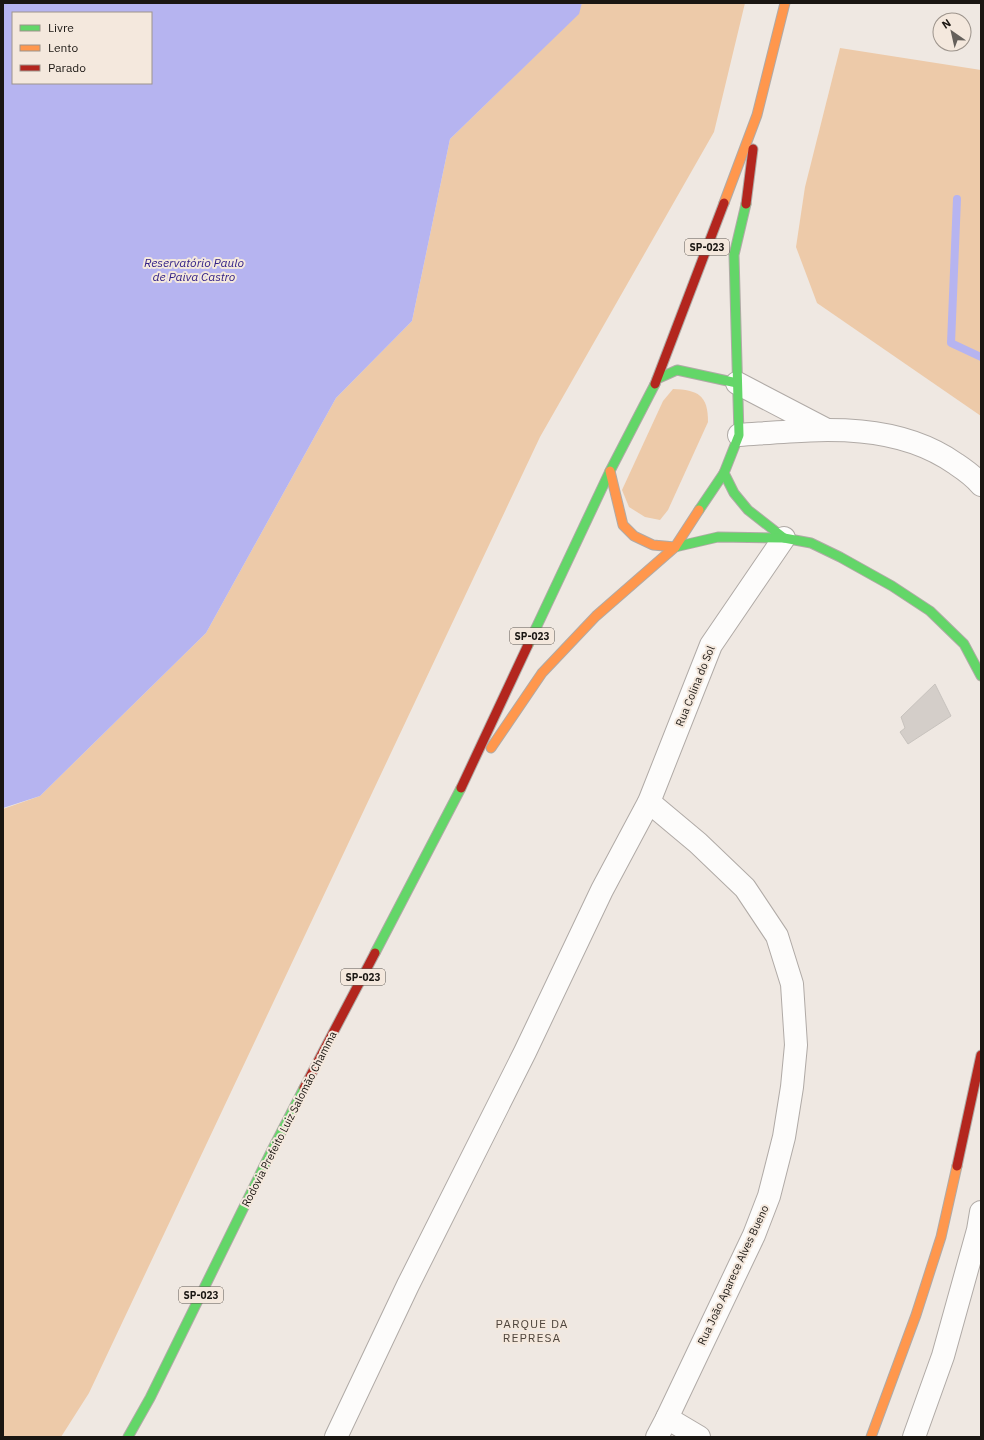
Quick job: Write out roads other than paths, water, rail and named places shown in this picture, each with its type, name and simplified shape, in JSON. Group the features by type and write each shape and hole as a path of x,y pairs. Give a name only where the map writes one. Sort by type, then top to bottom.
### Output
{"main road":[{"name":"SP-023","path":"610,471 657,379 757,115 785,3"},
{"name":"SP-023","path":"675,547 724,473 739,434 734,255 747,198 757,115"},
{"path":"657,379 677,370 737,383"},
{"path":"610,471 623,525 634,536 653,545 675,547 718,537 784,538 811,543 840,557 892,586 930,611 964,644 981,676"},
{"name":"Rodovia Prefeito Luiz Salomão Chamma","path":"128,1437 150,1398 271,1152 454,802 610,471"},
{"path":"724,473 734,493 748,510 784,538"},
{"name":"Rodovia Prefeito Luiz Salomão Chamma","path":"454,802 542,673 596,616 675,547"},
{"path":"870,1437 916,1315 941,1237 981,1055"}],"street":[{"path":"737,383 825,430"},
{"path":"739,434 825,430 872,432 907,440 942,454 974,477 981,485"},
{"name":"Rua Colina do Sol","path":"336,1437 408,1285 525,1052 602,890 649,802 711,645 784,538"},
{"name":"Rua João Aparece Alves Bueno","path":"649,802 698,843 745,888 777,936 792,984 796,1045 792,1087 784,1137 769,1196 754,1235 662,1428"},
{"path":"917,1435 943,1356 978,1230 981,1212"},
{"path":"662,1428 699,1437"}],"water":[{"name":"Reservatório Paulo de Paiva Castro","path":"3,3 582,3 579,14 450,139 412,321 336,398 206,633 40,796 3,808"}],"waterway":[{"path":"957,199 951,343 981,357"}],"district":[{"name":"PARQUE DA REPRESA","path":"532,1330"}]}
